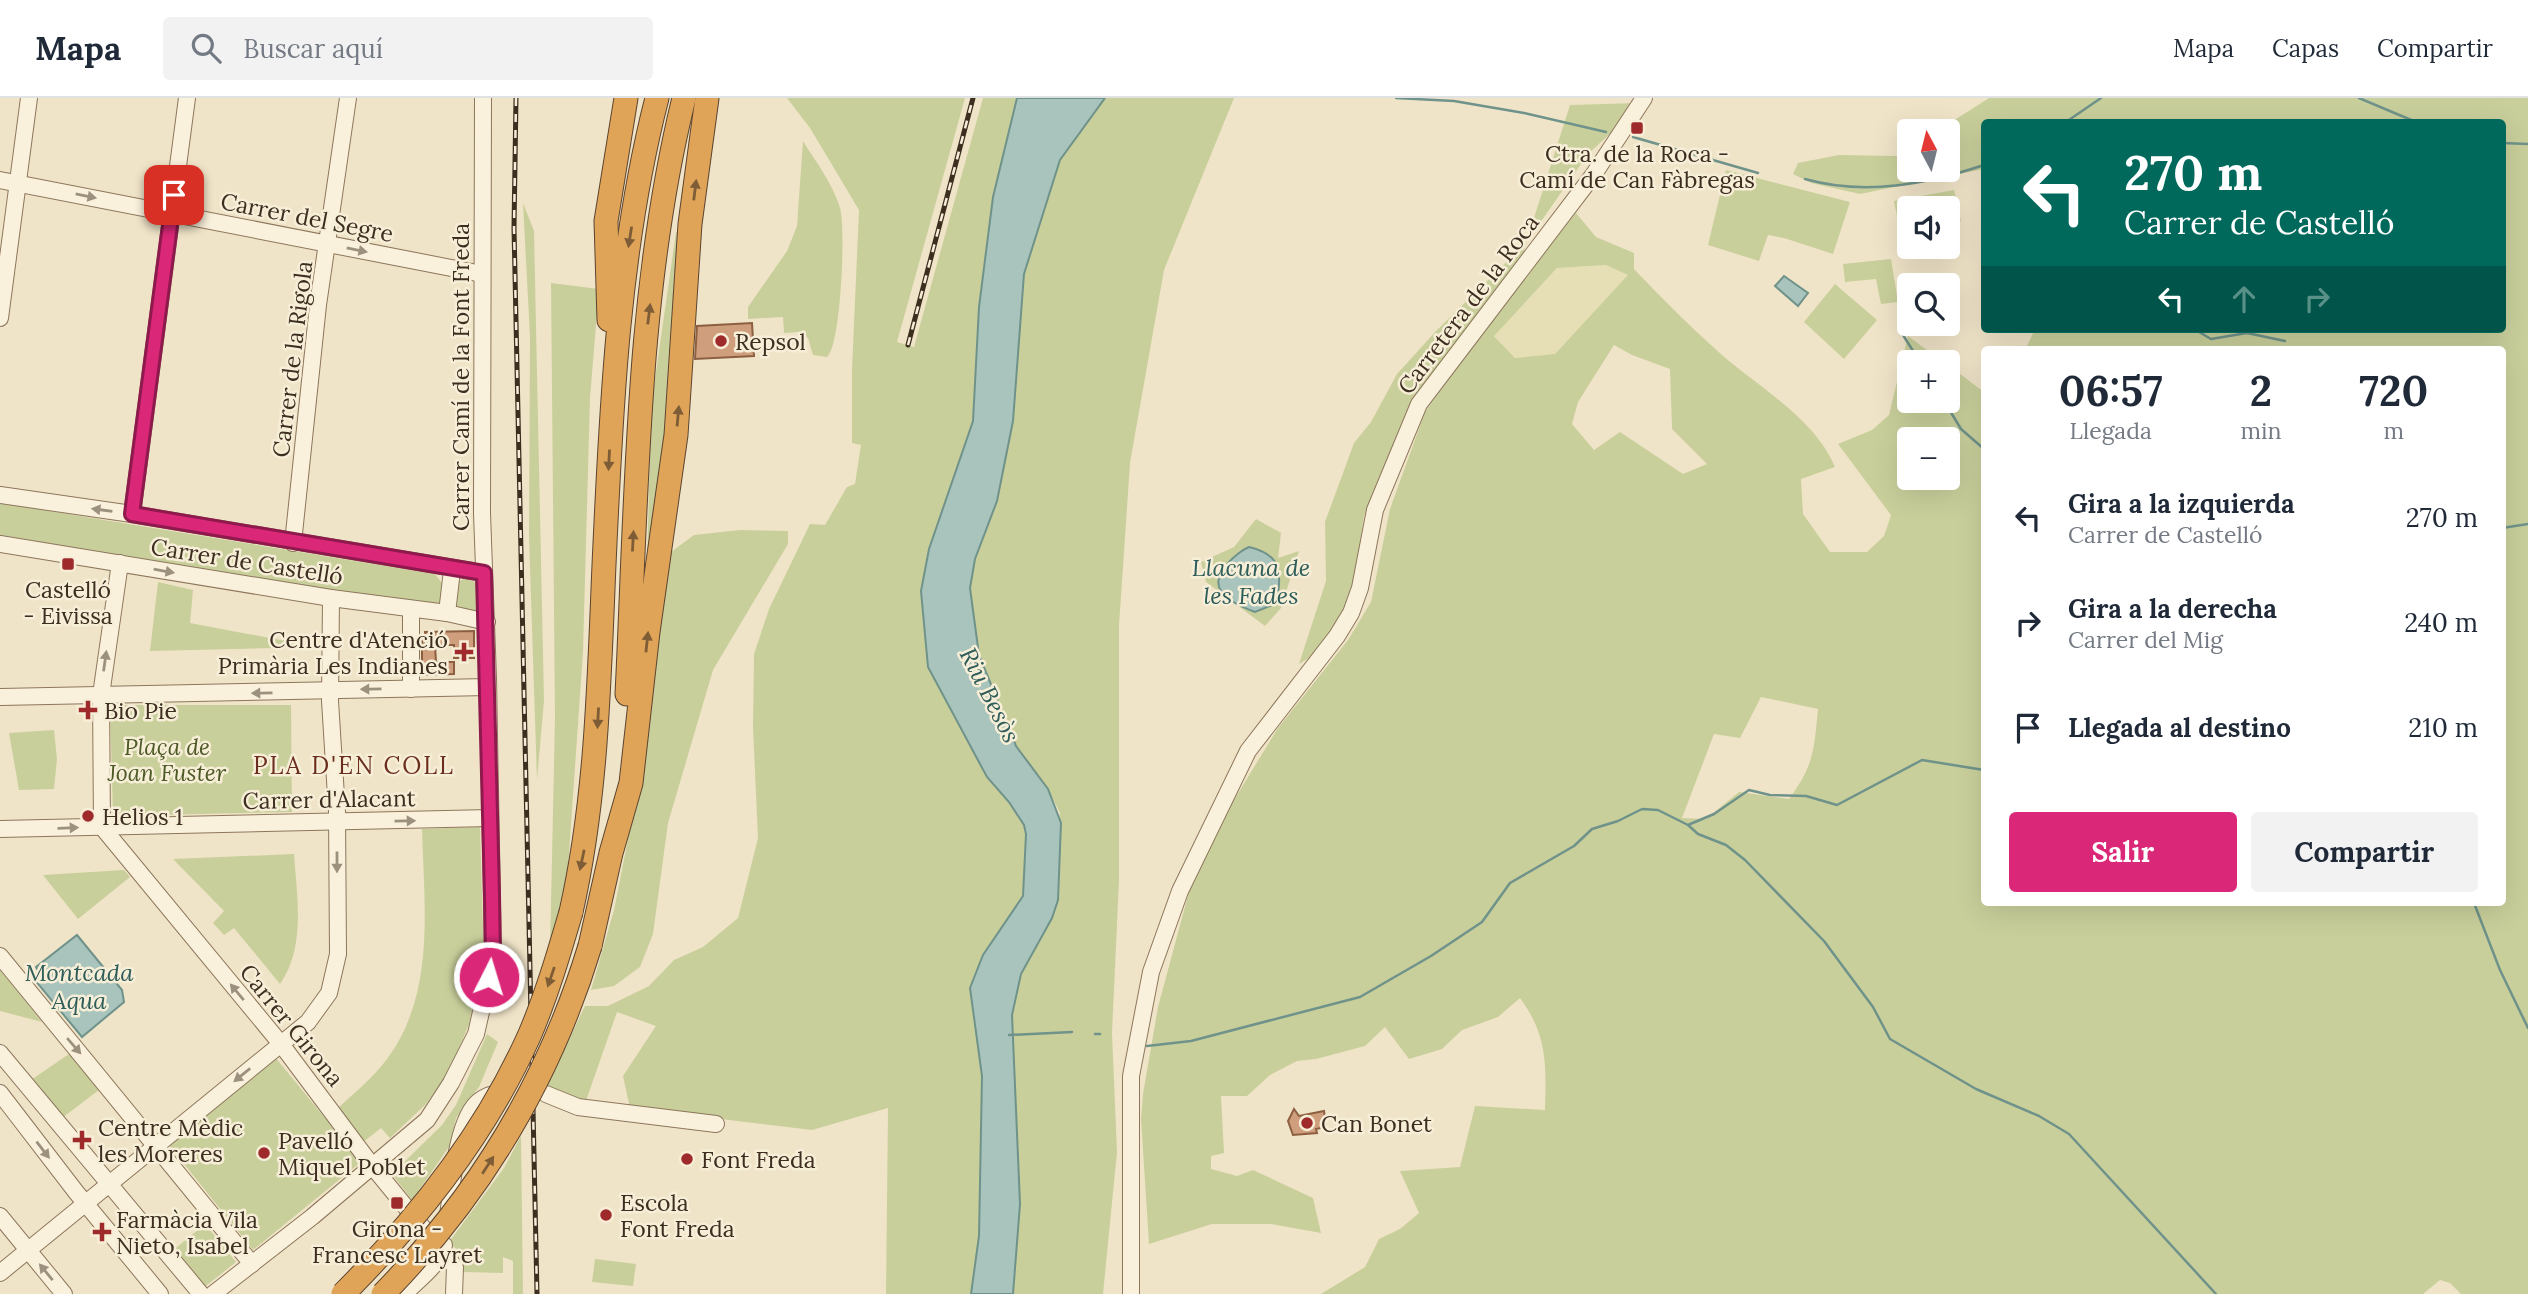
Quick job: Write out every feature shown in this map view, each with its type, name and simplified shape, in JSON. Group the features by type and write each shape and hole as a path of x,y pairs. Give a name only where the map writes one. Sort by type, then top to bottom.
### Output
{"highway":[{"path":"614,392 607,288 606,221 612,170 626,98"},
{"path":"343,1294 429,1200 484,1120 530,1034 552,977 570,912 584,853 597,733 614,392 627,258 657,98"},
{"path":"611,853 626,714 644,354 667,179 684,98"},
{"path":"383,1294 452,1216 509,1134 556,1043 590,946 611,853 631,783 651,607 672,472 682,368 690,225 708,98"}],"street":[{"path":"0,318 29,98"},
{"path":"132,514 187,98"},
{"name":"Carrer de la Rigola","path":"293,542 318,305 348,98"},
{"name":"Carrer Camí de la Font Freda","path":"213,1294 373,1167 427,1120 458,1070 476,1034 493,959 484,573 483,98"},
{"name":"Carretera de la Roca","path":"1131,1294 1131,1076 1151,972 1180,891 1248,751 1347,622 1360,588 1375,510 1419,404 1609,153 1644,98"},
{"name":"Carrer del Segre","path":"0,180 482,274"},
{"name":"Carrer de Castelló","path":"0,495 132,514 452,570 484,573"},
{"name":"Carrer de Castelló","path":"0,544 331,598 447,613 487,622"},
{"path":"102,827 100,695 120,563"},
{"path":"447,613 452,570"},
{"path":"0,1273 281,1044 317,1013 329,993 336,968 339,925 330,691 331,598"},
{"path":"411,609 411,689"},
{"path":"0,698 488,687"},
{"name":"Carrer d'Alacant","path":"0,829 490,818"},
{"name":"Carrer Girona","path":"102,827 281,1044 373,1167 443,1253"},
{"path":"0,956 253,1264"},
{"path":"0,1053 201,1294"},
{"path":"17,1074 0,1090 84,1202 160,1294"},
{"path":"404,1294 443,1253 465,1121 477,1102 492,1093 510,1091"},
{"path":"545,1094 578,1107 716,1124"},
{"path":"0,1216 65,1294"},
{"path":"443,1253 455,1267 454,1294"}],"shaded area":[{"path":"1606,265 1628,275 1555,354 1515,358 1494,335 1557,268"}],"green space":[{"path":"787,98 965,98 897,342 914,347 983,98 1017,98 993,197 979,307 973,421 929,549 921,591 978,761 1018,814 1026,834 1023,896 983,955 970,988 982,1076 979,1236 971,1294 886,1294 888,1108 812,1130 630,1108 623,1076 656,1026 617,1012 586,1101 545,1089 585,1006 608,1006 649,986 674,960 703,947 738,918 758,838 753,727 754,654 769,609 810,524 825,525 847,487 855,484 861,445 852,443 852,369 859,210 810,128"},
{"path":"1105,98 1234,98 1164,270 1130,463 1119,626 1119,880 1112,1033 1117,1152 1103,1294 1013,1294 1020,1204 1012,1015 1021,974 1052,918 1060,813 1048,789 1019,753 979,655 970,588 975,559 997,501 1013,421 1024,274 1060,159"},
{"path":"1989,98 2528,98 2528,1294 2461,1294 2450,1283 2440,1280 2423,1294 1321,1294 1365,1267 1379,1239 1400,1229 1419,1213 1400,1171 1460,1167 1475,1106 1545,1110 1543,1051 1536,1025 1520,998 1498,1017 1462,1030 1442,1049 1409,1059 1385,1027 1365,1046 1316,1059 1297,1061 1270,1075 1247,1096 1221,1096 1224,1153 1211,1156 1211,1169 1237,1176 1253,1170 1313,1198 1321,1233 1271,1224 1212,1224 1149,1244 1141,1119 1143,1094 1158,1007 1190,888 1229,808 1278,728 1348,640 1371,602 1390,509 1425,412 1485,328 1576,213 1596,237 1634,253 1634,269 1666,302 1722,355 1785,405 1826,450 1835,467 1801,479 1803,514 1830,552 1867,552 1884,536 1891,515 1838,444 1872,430 1889,415 1897,382 1897,413 1960,413 1960,374 1981,390 1981,906 2506,906 2506,346 2027,346 2033,333 2506,333 2506,119 1981,119 1981,170 1960,174 1960,119 1956,119","holes":["1606,265 1628,275 1555,354 1515,358 1494,336 1557,268","1614,345 1632,355 1670,369 1672,429 1707,464 1683,474 1620,432 1594,450 1572,424 1578,402","1761,697 1818,709 1811,757 1804,776 1789,799 1739,792 1706,819 1682,818 1714,734 1740,738"]},
{"path":"1637,103 1588,154 1526,243 1570,105"},
{"path":"803,141 833,190 842,219 839,310 832,348 827,357 813,355 808,338 799,332 784,333 783,317 748,319 748,307 787,251 797,226"},
{"path":"1839,155 1897,156 1897,182 1920,182 1860,194 1811,183 1793,174 1798,163"},
{"path":"1726,170 1850,202 1833,254 1768,235 1759,261 1708,245"},
{"path":"1954,190 1955,196 1921,196"},
{"path":"523,203 534,231 544,701 537,780 529,537 530,337"},
{"path":"676,232 683,237 673,399 647,568 651,407"},
{"path":"1526,243 1522,258 1412,400 1364,516 1347,607 1317,653 1299,664 1326,581 1325,522 1354,443 1371,422 1397,374 1436,331"},
{"path":"1891,259 1897,302 1881,304 1876,279 1845,282 1843,264"},
{"path":"551,283 599,289 590,398 583,652 568,868 550,950 555,718"},
{"path":"1835,284 1877,320 1844,359 1804,322"},
{"path":"1908,336 1927,350 1905,350"},
{"path":"0,503 435,574 445,587 443,600 432,608 0,535"},
{"path":"1256,519 1281,533 1278,558 1299,551 1281,608 1265,626 1206,582 1201,562 1234,547"},
{"path":"740,530 788,531 788,544 713,670 668,823 653,934 640,967 614,986 591,990 614,910 634,809 671,552 694,535"},
{"path":"465,578 475,582 477,586 475,615 453,610 458,582"},
{"path":"158,582 193,590 190,623 318,647 150,651"},
{"name":"Plaça de Joan Fuster","path":"110,705 291,705 292,812 113,816"},
{"path":"54,730 57,759 54,789 19,790 9,733"},
{"path":"480,827 484,959 469,1024 454,1061 425,1105 390,1138 381,1128 362,1143 337,1109 370,1079 387,1059 403,1033 413,1006 424,949 422,829"},
{"path":"294,854 298,904 297,938 294,954 280,984 234,928 224,935 213,923 224,911 173,859"},
{"path":"124,870 130,877 78,919 43,875"},
{"path":"0,970 42,1022 0,1011"},
{"path":"487,1034 498,1042 479,1087 456,1118 451,1144 412,1200 392,1174 442,1125 456,1105"},
{"path":"69,1054 99,1090 62,1118 31,1080"},
{"name":"Pavelló Miquel Poblet","path":"275,1057 361,1162 253,1250 168,1144"},
{"path":"521,1136 523,1294 513,1294 513,1261 503,1257 503,1273 463,1272 461,1254 449,1242 504,1168"},
{"path":"205,1224 236,1262 202,1289 171,1252"},
{"path":"595,1259 636,1264 633,1286 592,1282"}],"water":[{"name":"Riu Besòs","path":"1017,98 1105,98 1060,160 1024,274 1013,421 997,501 975,559 970,588 979,655 1016,746 1048,789 1061,823 1058,900 1052,918 1021,974 1012,1015 1020,1204 1013,1294 971,1294 979,1236 982,1076 970,988 983,955 1023,896 1026,834 1024,825 1009,802 987,777 928,667 921,591 929,549 973,421 979,307 993,197"},
{"path":"1784,276 1808,293 1798,306 1775,286"},
{"name":"Llacuna de les Fades","path":"1249,547 1260,550 1274,560 1279,574 1277,603 1255,612 1228,598 1219,585 1219,578 1226,565"},
{"name":"Montcada Aqua","path":"77,935 122,990 124,1002 82,1037 34,979 40,974 36,967"}],"building":[{"name":"Repsol","path":"752,323 754,356 695,359 697,326"},
{"name":"Centre d'Atenció Primària Les Indianes","path":"474,631 474,658 454,658 454,645 435,645 436,662 454,662 454,674 422,675 422,639 425,639 425,632"},
{"name":"Can Bonet","path":"1294,1109 1299,1116 1324,1111 1326,1127 1316,1129 1317,1133 1293,1135 1288,1121"}],"waterway":[{"path":"1396,98 1454,101 1524,113 1606,132"},
{"path":"2070,119 2101,98"},
{"path":"2359,98 2409,119"},
{"path":"1633,137 1758,173"},
{"path":"2506,143 2528,144"},
{"path":"1805,179 1850,187 1896,186 1940,178 1981,166"},
{"path":"2201,333 2211,339 2247,333"},
{"path":"2247,333 2285,341"},
{"path":"1904,336 1912,350"},
{"path":"1951,413 1961,429 1981,446"},
{"path":"2506,527 2528,524"},
{"path":"1147,1046 1191,1041 1360,997 1431,956 1482,922 1510,883 1574,846 1592,829 1618,821 1642,809 1658,810 1688,825 1714,814 1749,790 1770,795 1806,796 1837,805 1922,760 1981,770"},
{"path":"1688,825 1698,834 1726,845 1745,860 1824,941 1873,1007 1890,1039 1976,1089 2039,1116 2069,1134 2216,1294"},
{"path":"2475,906 2500,970 2528,1028"},
{"path":"1009,1035 1072,1032"},
{"path":"1095,1034 1100,1034"}],"railway":[{"path":"516,98 514,228 537,1294"},
{"path":"908,345 973,98"}],"place":[{"name":"Ctra. de la Roca - Camí de Can Fàbregas","path":"1637,128"},
{"name":"Repsol","path":"721,341"},
{"name":"Castelló - Eivissa","path":"68,564"},
{"name":"Centre d'Atenció Primària Les Indianes","path":"464,652"},
{"name":"Bio Pie","path":"88,710"},
{"name":"Helios 1","path":"88,816"},
{"name":"Can Bonet","path":"1307,1123"},
{"name":"Centre Mèdic les Moreres","path":"82,1140"},
{"name":"Pavelló Miquel Poblet","path":"264,1153"},
{"name":"Font Freda","path":"687,1159"},
{"name":"Girona - Francesc Layret","path":"397,1203"},
{"name":"Escola Font Freda","path":"606,1215"},
{"name":"Farmàcia Vila Nieto, Isabel","path":"102,1232"}],"district":[{"name":"PLA D'EN COLL","path":"354,765"}],"route":[{"path":"174,195 132,514 452,570 484,573 493,959 489,977"}]}
